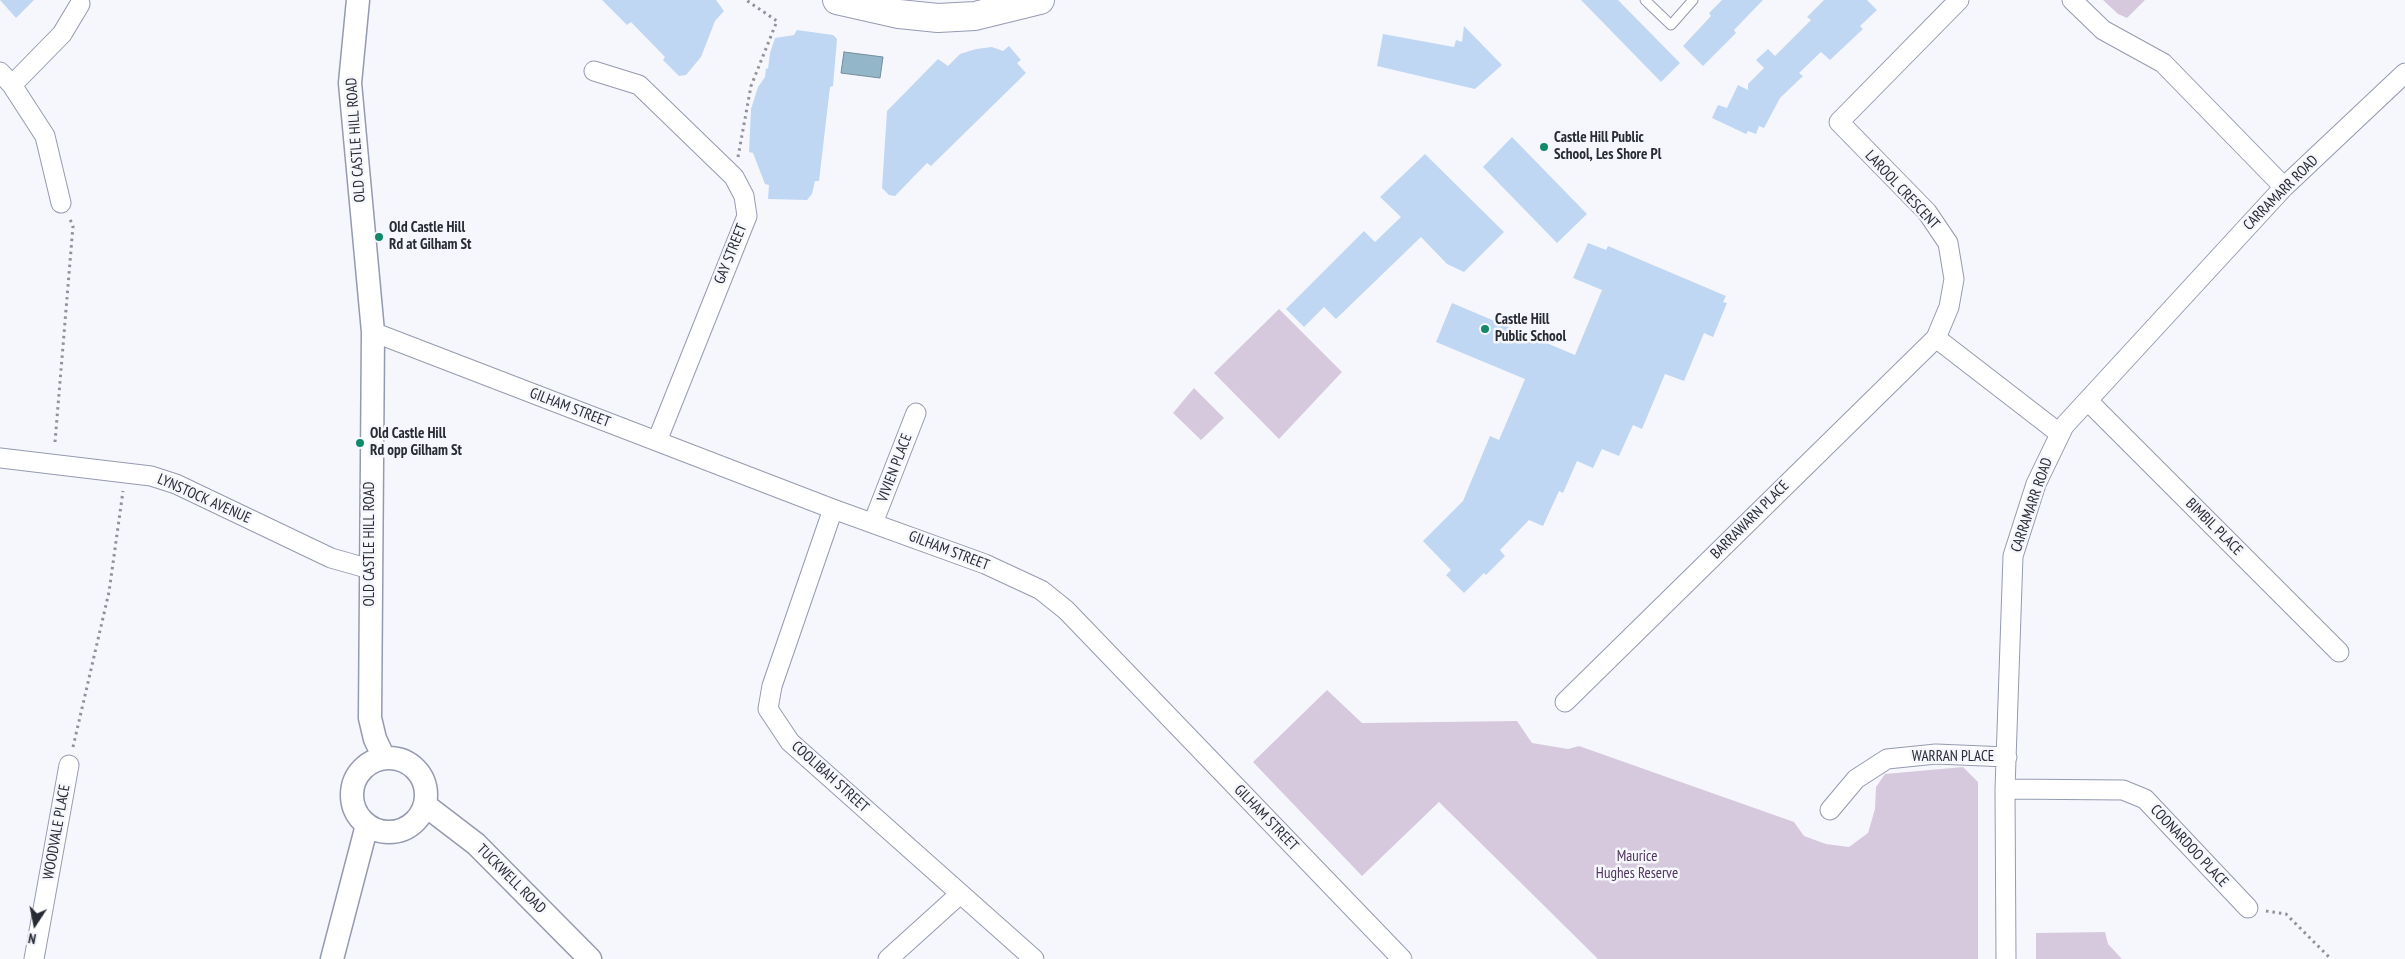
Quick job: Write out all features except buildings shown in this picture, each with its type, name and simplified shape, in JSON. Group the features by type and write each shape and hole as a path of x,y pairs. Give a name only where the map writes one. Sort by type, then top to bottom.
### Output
{"main road":[{"path":"837,0 899,14 938,18 975,16 1040,0"}],"street":[{"name":"OLD CASTLE HILL ROAD","path":"358,0 350,83 373,332 370,718 375,739 384,758"},
{"name":"LAROOL CRESCENT","path":"1936,338 1949,307 1954,279 1948,242 1927,212 1839,122 1959,0"},
{"path":"2072,0 2103,30 2163,63 2284,187"},
{"path":"61,203 45,136 6,78 62,34 80,4"},
{"name":"GAY STREET","path":"594,71 639,85 734,177 744,196 747,216 658,441"},
{"name":"CARRAMARR ROAD","path":"2006,959 2005,789 2013,556 2036,484 2059,434 2088,401 2284,187 2405,73"},
{"name":"GILHAM STREET","path":"373,332 833,509 985,564 1040,590 1066,610 1402,959"},
{"path":"1936,338 2059,434"},
{"name":"BARRAWARN PLACE","path":"1565,702 1936,338"},
{"name":"BIMBIL PLACE","path":"2088,401 2339,652"},
{"name":"VIVIEN PLACE","path":"873,523 916,413"},
{"name":"LYNSTOCK AVENUE","path":"0,458 151,476 176,484 331,558 370,568"},
{"name":"COOLIBAH STREET","path":"833,509 772,686 768,709 790,742 1034,959"},
{"name":"WARRAN PLACE","path":"1830,810 1856,779 1887,759 1936,754 2006,757"},
{"path":"384,758 402,760 418,770 425,787 425,805 419,817 410,826 399,831 386,832 367,825 356,813 352,802 355,778 362,768 372,761 384,758"},
{"name":"WOODVALE PLACE","path":"34,959 69,765"},
{"name":"COONARDOO PLACE","path":"2005,789 2123,790 2144,798 2248,908"},
{"name":"TUCKWELL ROAD","path":"425,805 476,844 590,959"},
{"path":"332,959 367,825"},
{"path":"888,959 960,894"}],"lane":[{"path":"1645,0 1671,25 1693,0"}],"path":[{"path":"734,177 751,86 777,21 746,0"},
{"path":"55,442 73,226 61,203"},
{"path":"69,765 109,592 126,473"},
{"path":"2248,908 2286,914 2331,959"}],"green space":[{"path":"2103,0 2145,0 2127,18 2118,14"},
{"path":"1279,309 1342,372 1279,439 1214,373"},
{"path":"1194,388 1224,418 1201,440 1173,413"},
{"name":"Maurice Hughes Reserve","path":"1327,690 1362,723 1517,721 1532,743 1568,749 1579,746 1794,822 1804,836 1826,844 1849,847 1868,833 1875,809 1876,787 1885,774 1963,767 1978,782 1978,959 1598,959 1439,802 1362,876 1253,762"},
{"path":"2105,932 2108,944 2122,959 2036,959 2036,933"}],"water":[{"path":"844,52 883,57 880,78 841,73"}],"place":[{"name":"Castle Hill Public School, Les Shore Pl","path":"1544,147"},
{"name":"Old Castle Hill Rd at Gilham St","path":"379,237"},
{"name":"Castle Hill Public School","path":"1485,329"},
{"name":"Old Castle Hill Rd opp Gilham St","path":"360,443"}]}
